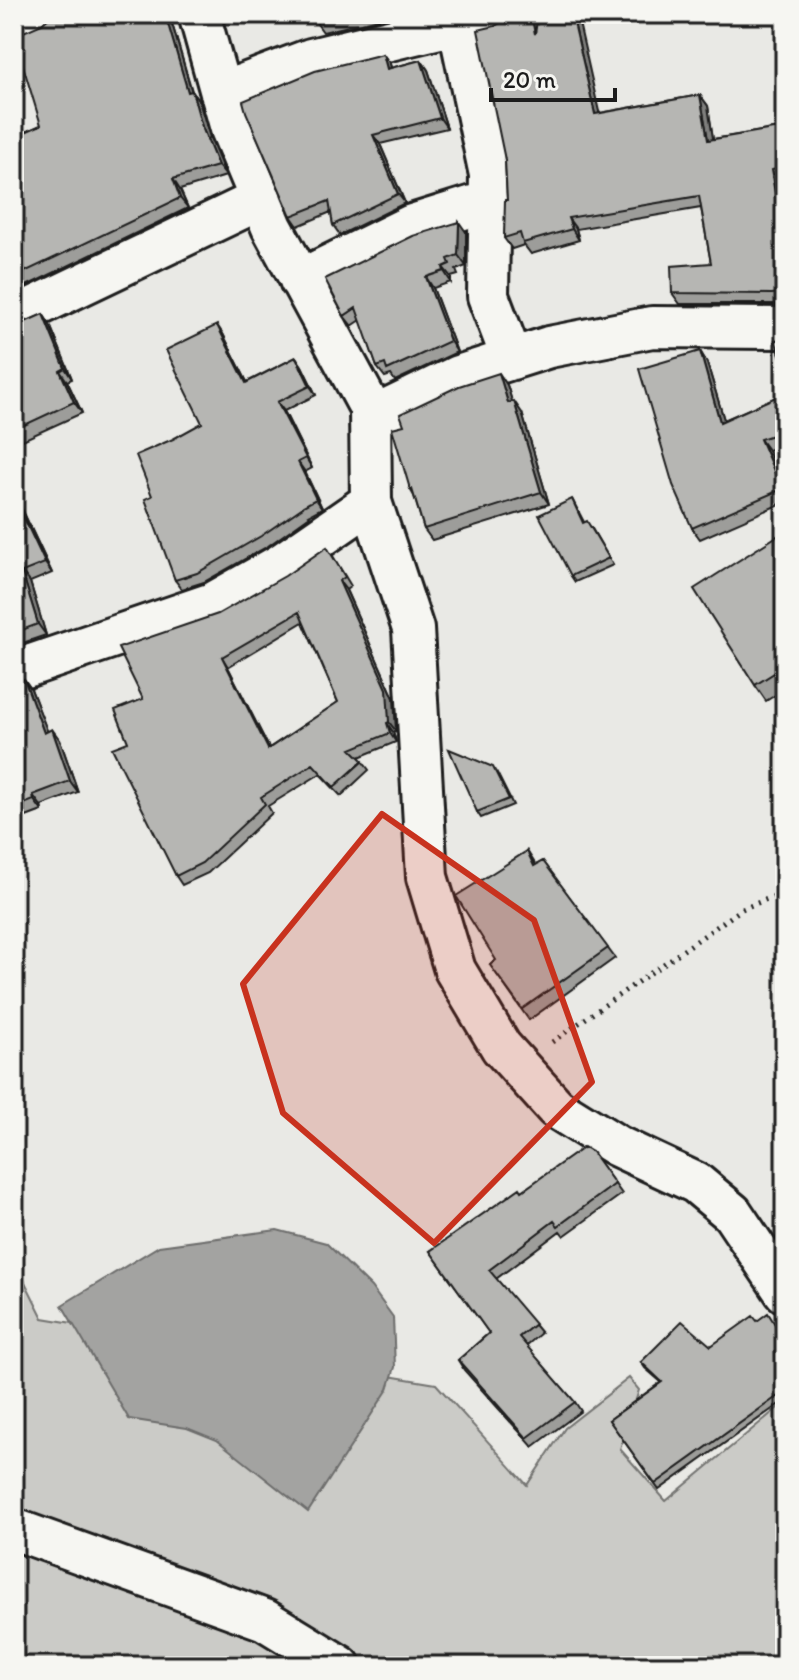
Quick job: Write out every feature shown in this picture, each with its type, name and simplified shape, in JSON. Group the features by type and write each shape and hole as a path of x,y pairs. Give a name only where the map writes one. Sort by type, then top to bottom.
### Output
{"street":[{"path":"14,25 40,14"},
{"path":"199,14 231,129 272,227 370,408 371,502 413,629 427,877 455,970 501,1047 556,1108 617,1146 696,1183 732,1213 785,1292"},
{"path":"221,93 311,59 497,14"},
{"path":"458,23 490,175 488,296 512,359"},
{"path":"14,317 261,199"},
{"path":"300,280 412,225 489,201"},
{"path":"371,418 458,376 549,347 652,327 785,328"},
{"path":"14,671 213,603 280,565 371,502"},
{"path":"14,1529 265,1620 340,1666"}],"path":[{"path":"518,1065 742,909 785,892"}],"highlighted area":[{"path":"382,814 534,920 592,1082 434,1243 283,1113 243,984"}],"shaded area":[{"path":"277,1230 326,1243 371,1287 393,1317 395,1367 388,1389 308,1512 217,1440 187,1428 129,1419 62,1305 159,1246"},
{"path":"14,1260 43,1318 436,1384 527,1485 565,1428 629,1378 639,1390 620,1449 666,1501 785,1402 785,1666 14,1666"}],"building":[{"path":"52,14 165,14 188,92 192,91 218,166 173,179 180,198 14,277 14,137 41,125 14,36 42,24"},
{"path":"313,14 344,14 315,21"},
{"path":"509,14 531,14 535,34 538,14 572,14 595,114 700,95 708,140 785,127 785,168 771,170 785,250 785,293 672,293 671,266 711,263 699,196 568,218 572,229 523,243 520,233 504,238 507,200 505,160 478,30 495,26"},
{"path":"383,54 387,69 421,60 440,118 373,135 398,194 333,225 329,201 291,216 243,101 315,71"},
{"path":"459,222 458,255 448,259 450,264 443,267 444,271 426,277 450,341 387,370 385,364 377,367 356,308 344,316 325,279 413,236"},
{"path":"43,314 65,368 60,371 74,402 14,430 14,327"},
{"path":"217,325 246,383 296,357 310,386 277,402 306,458 298,462 316,499 197,573 175,580 145,499 152,496 136,455 202,423 166,350"},
{"path":"785,338 785,369 775,340"},
{"path":"700,351 720,422 785,393 785,431 760,439 782,489 692,528 673,485 639,369"},
{"path":"499,373 508,403 514,401 541,492 424,529 392,428 404,425 400,414 459,386"},
{"path":"14,497 45,563 22,572 38,624 14,633"},
{"path":"572,499 583,523 587,521 609,558 571,576 539,515"},
{"path":"785,531 785,666 755,685 694,589"},
{"path":"327,547 345,577 339,581 387,689 390,733 351,749 363,761 334,787 313,764 261,797 265,804 202,863 176,876 112,748 128,742 115,710 143,699 118,648 218,614 285,576","holes":["299,612 338,702 268,749 222,657"]},
{"path":"24,679 44,733 52,729 70,781 33,795 34,800 14,808 14,682"},
{"path":"449,749 493,767 509,799 477,812"},
{"path":"527,851 534,866 543,861 608,948 522,1009 490,965 496,960 456,896"},
{"path":"584,1147 592,1152 615,1184 558,1226 554,1221 489,1270 535,1324 519,1337 575,1402 527,1438 458,1360 489,1333 430,1251"},
{"path":"768,1313 785,1340 785,1391 655,1484 609,1420 662,1382 641,1362 682,1321 711,1346 753,1316 757,1321"}]}
